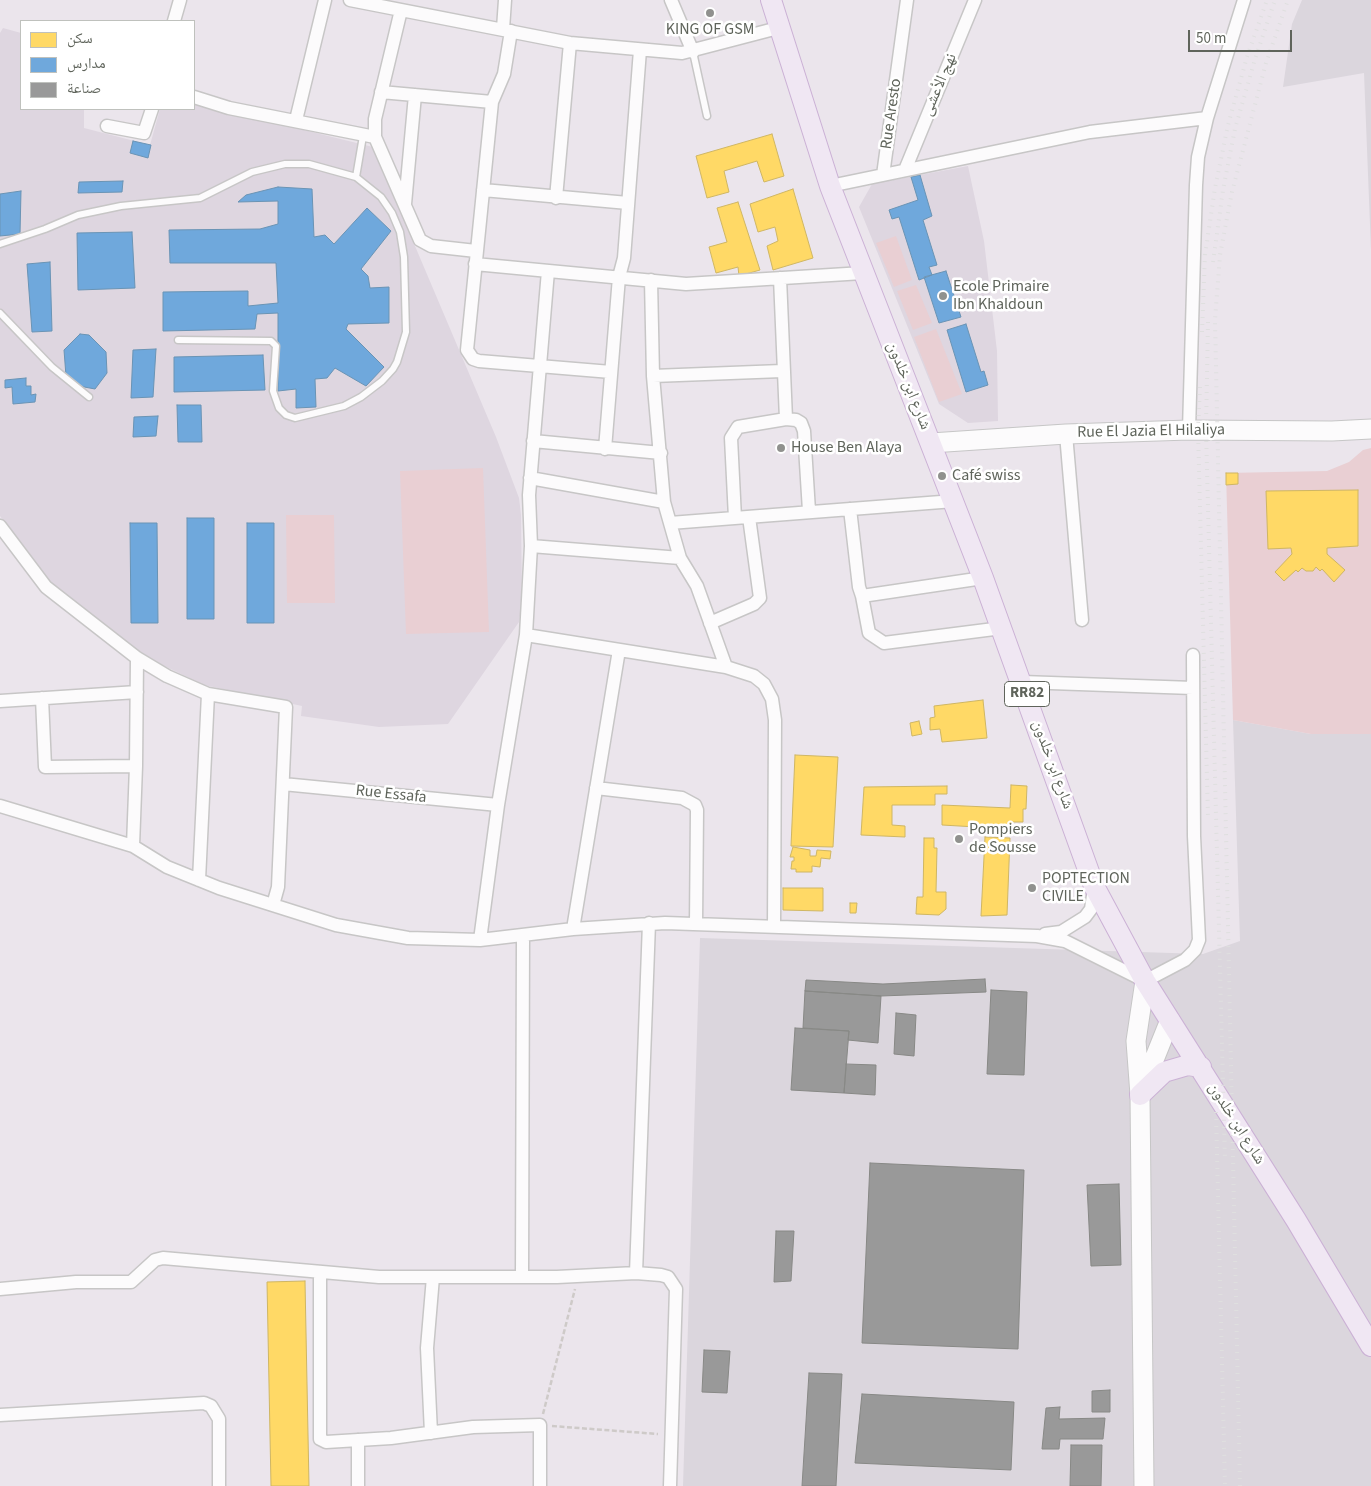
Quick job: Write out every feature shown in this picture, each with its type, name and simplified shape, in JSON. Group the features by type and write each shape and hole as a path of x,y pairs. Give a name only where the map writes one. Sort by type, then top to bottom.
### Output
{"main road":[{"name":"شارع ابن خلدون","path":"770,0 830,186 954,500 1022,682 1094,886 1145,981 1201,1067 1371,1346"},
{"name":"Rue El Jazia El Hilaliya","path":"931,443 1066,434 1189,430 1332,431 1371,428"},
{"path":"1144,1486 1140,1095 1136,1028 1145,981"},
{"path":"1140,1095 1170,1020"},
{"path":"1140,1095 1164,1072 1188,1065 1201,1067"}],"street":[{"path":"174,20 180,0"},
{"path":"296,120 325,0"},
{"path":"350,0 401,10 420,6 507,30 570,42 640,50 693,52 778,28"},
{"path":"505,0 507,30 504,74 492,102 467,344 469,355 479,361 611,372"},
{"path":"671,0 693,52"},
{"name":"Rue Aresto","path":"883,175 907,0"},
{"name":"نهج الأعشى","path":"905,170 975,0"},
{"path":"1189,430 1198,157 1207,118 1244,0"},
{"path":"401,10 375,119 369,136 405,205 420,240 425,244 476,251"},
{"path":"556,198 570,42"},
{"path":"605,449 619,277 624,258 640,50"},
{"path":"381,92 492,102"},
{"path":"405,205 415,95"},
{"path":"195,97 228,108 369,136"},
{"path":"107,126 144,133 152,110"},
{"path":"830,186 1090,132 1207,118"},
{"path":"483,190 628,203"},
{"path":"475,264 686,284 863,273"},
{"path":"480,940 498,805 526,635 531,546 530,478 548,271"},
{"path":"780,278 782,371 786,419"},
{"path":"651,280 653,376 664,502 680,558 697,586 726,667"},
{"path":"653,376 782,371"},
{"path":"735,518 730,444 734,432 738,426 786,419 802,423 804,431 809,511"},
{"path":"1066,434 1082,620"},
{"path":"533,441 661,453"},
{"path":"530,478 664,502"},
{"path":"670,523 954,500"},
{"path":"850,509 858,588 862,596 869,634 884,643 1002,628"},
{"path":"710,623 754,604 760,598 749,517"},
{"path":"0,526 46,587 137,658 167,676 208,694 286,707 278,887 273,905"},
{"path":"531,546 680,558"},
{"path":"862,596 983,578"},
{"path":"526,635 726,667 760,680 772,698 775,720 774,927"},
{"path":"573,929 619,650"},
{"path":"0,806 133,846 167,867 199,880 273,905 369,932 438,940 480,940 573,929 649,923 1037,936 1065,942 1145,981 1186,960 1195,950 1198,940 1194,836 1193,655"},
{"path":"133,846 137,658"},
{"path":"1022,682 1193,688"},
{"path":"0,701 137,692"},
{"path":"199,880 208,694"},
{"path":"42,698 45,767 136,766"},
{"name":"Rue Essafa","path":"283,784 498,805"},
{"path":"596,788 682,798 695,805 697,810 696,924"},
{"path":"1037,936 1061,932 1085,916 1091,909 1094,886"},
{"path":"636,1274 649,923"},
{"path":"522,1276 523,936"},
{"path":"0,1289 76,1282 131,1282 155,1260 163,1258 379,1277 636,1274 668,1277 676,1289 670,1486"},
{"path":"320,1272 320,1439 326,1442 431,1433 473,1427 540,1426 540,1486"},
{"path":"431,1433 427,1348 433,1277"},
{"path":"0,1415 204,1403 211,1406 219,1419 219,1486"},
{"path":"358,1440 358,1486"}],"lane":[{"path":"693,52 707,116"},
{"path":"356,177 369,136"},
{"path":"0,244 87,214 121,206 200,198 252,172 285,164 309,164 356,177 381,198 392,213 400,232 404,257 406,332 397,362 382,381 344,406 295,418 286,416 279,408 273,392 276,346 271,341 178,340"},
{"path":"0,313 52,367 89,397"}],"path":[{"path":"581,1275 568,1311 540,1426 672,1435"}],"shaded area":[{"path":"1302,0 1371,0 1371,250 1364,73 1283,87 1292,24"},
{"path":"3,28 20,33 20,110 84,110 84,128 150,145 160,110 195,110 195,103 373,147 496,437 519,498 521,515 522,603 519,622 448,724 379,727 301,716 302,706 204,685 150,659 49,583 0,516 0,33"},
{"name":"Ecole Primaire Ibn Khaldoun","path":"968,166 984,241 997,351 998,421 968,423 939,404 859,207 872,184"},
{"path":"896,236 912,280 894,287 876,243"},
{"path":"916,285 932,323 913,330 897,291"},
{"path":"936,329 962,394 939,402 914,337"},
{"path":"1371,448 1371,734 1311,734 1233,720 1226,473 1327,471 1349,462 1363,450"},
{"path":"483,468 489,632 406,634 400,471"},
{"path":"286,515 334,515 335,603 287,603"},
{"path":"1233,720 1311,734 1371,734 1371,1486 683,1486 700,938 1203,954 1240,941"}],"building: سكن":[{"path":"772,134 784,176 764,182 757,161 724,171 729,192 707,198 696,156"},
{"path":"793,189 813,258 773,270 767,246 778,241 775,227 758,232 750,204"},
{"path":"738,202 760,270 739,276 738,267 716,273 709,247 727,242 717,208"},
{"path":"1226,473 1238,473 1238,484 1226,485"},
{"path":"1358,490 1358,546 1327,548 1327,554 1345,570 1334,582 1322,569 1320,571 1316,567 1313,571 1306,571 1302,568 1298,572 1296,570 1284,581 1275,572 1292,554 1291,548 1268,549 1266,491"},
{"path":"983,700 987,738 942,742 940,729 930,730 930,718 935,717 934,706"},
{"path":"919,721 922,734 912,736 910,723"},
{"path":"795,755 838,757 833,847 791,846"},
{"path":"1011,785 1027,786 1026,809 1023,809 1023,822 1011,822 1011,829 942,825 942,805 1010,808"},
{"path":"947,786 947,794 935,794 935,805 892,805 892,825 905,826 905,837 861,835 864,787"},
{"path":"985,837 1010,838 1007,915 981,916"},
{"path":"924,838 934,838 934,848 937,848 936,892 946,892 946,909 939,915 916,914 917,897 923,897"},
{"path":"793,847 810,850 810,856 816,856 817,850 831,851 830,859 821,858 820,867 812,866 812,872 796,872 796,869 791,869 792,861 794,861 794,857 790,857"},
{"path":"783,888 823,888 823,911 783,910"},
{"path":"850,903 857,903 856,913 850,913"},
{"path":"305,1281 309,1486 271,1486 267,1282"}],"building: مدارس":[{"path":"133,141 151,145 148,158 130,153"},
{"path":"920,175 932,216 923,220 937,265 929,267 932,275 919,280 899,217 892,219 889,210 918,200 911,177"},
{"path":"123,181 122,192 78,193 79,182"},
{"path":"278,187 312,189 314,237 325,235 334,244 367,208 391,231 361,269 368,276 370,288 389,287 389,323 348,324 346,329 384,367 366,386 335,368 327,378 315,379 316,407 296,408 296,389 278,391 278,313 257,314 255,329 163,331 163,292 248,291 248,306 278,303 276,263 170,263 169,230 260,229 278,224 278,201 238,202 246,195"},
{"path":"21,191 20,234 0,236 0,194"},
{"path":"132,232 135,288 78,290 77,233"},
{"path":"50,262 52,331 32,332 27,264"},
{"path":"946,271 961,317 939,323 924,277"},
{"path":"966,324 981,372 984,371 988,385 966,392 947,330"},
{"path":"80,334 89,335 106,352 107,373 95,389 79,386 66,376 64,350"},
{"path":"156,349 153,397 131,398 133,350"},
{"path":"263,355 265,390 174,392 174,357"},
{"path":"26,378 26,386 31,386 31,395 36,394 35,402 13,404 12,387 5,388 5,380"},
{"path":"177,405 201,405 202,442 178,442"},
{"path":"158,416 156,436 133,437 134,417"},
{"path":"187,518 214,518 214,619 187,619"},
{"path":"130,523 157,523 158,623 131,623"},
{"path":"247,523 274,523 274,623 247,623"}],"building: صناعة":[{"path":"985,979 986,992 881,996 805,991 806,980 883,984"},
{"path":"991,990 1027,992 1024,1075 987,1074"},
{"path":"805,991 881,996 878,1043 848,1040 849,1031 803,1028"},
{"path":"896,1013 916,1015 914,1056 894,1054"},
{"path":"795,1028 849,1031 844,1093 791,1090"},
{"path":"846,1064 876,1065 875,1095 844,1093"},
{"path":"870,1163 1024,1170 1018,1349 862,1343"},
{"path":"1119,1184 1121,1265 1091,1266 1087,1185"},
{"path":"776,1231 794,1231 791,1281 774,1282"},
{"path":"704,1350 730,1351 727,1393 702,1392"},
{"path":"809,1373 842,1374 836,1486 802,1486"},
{"path":"1110,1390 1110,1412 1092,1412 1092,1391"},
{"path":"862,1394 1014,1402 1011,1470 855,1463"},
{"path":"1060,1407 1059,1419 1105,1418 1103,1439 1060,1439 1059,1449 1042,1449 1046,1408"},
{"path":"1071,1445 1102,1445 1101,1486 1070,1486"}],"railway":[{"path":"1202,332 1205,255 1215,188 1228,125 1247,57 1267,0"},
{"path":"1213,262 1223,190 1235,129 1255,59 1275,0"},
{"path":"1240,1486 1215,320 1220,255 1232,192 1266,63 1288,0"},
{"path":"1208,322 1206,430 1225,1161"},
{"path":"1200,387 1198,430 1208,817"},
{"path":"1216,1112 1225,1486"}],"place":[{"name":"KING OF GSM","path":"710,13"},
{"name":"Ecole Primaire Ibn Khaldoun","path":"943,296"},
{"name":"House Ben Alaya","path":"781,448"},
{"name":"Café swiss","path":"942,476"},
{"name":"Pompiers de Sousse","path":"959,839"},
{"name":"POPTECTION CIVILE","path":"1032,888"}]}
